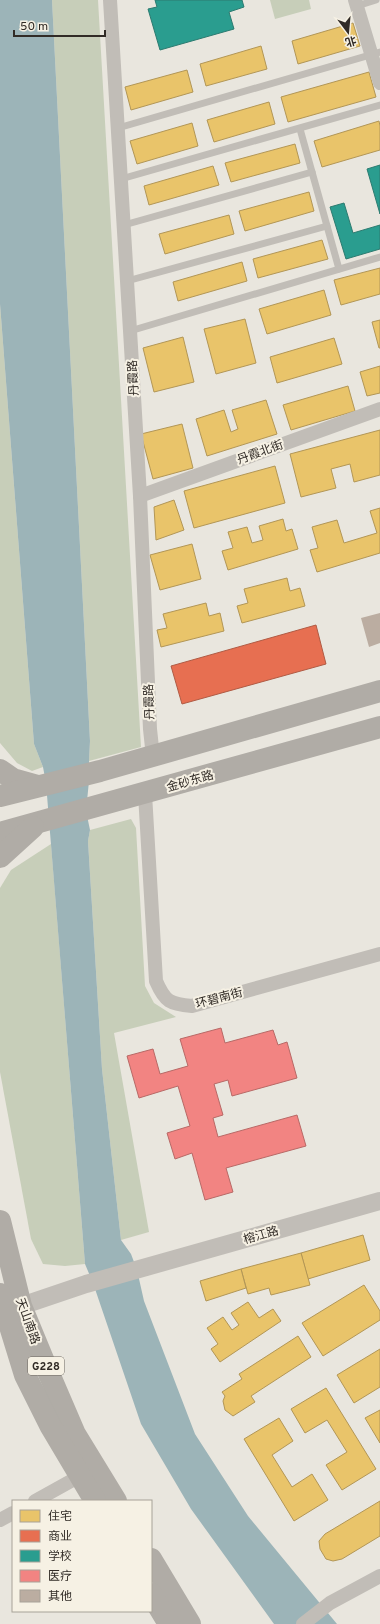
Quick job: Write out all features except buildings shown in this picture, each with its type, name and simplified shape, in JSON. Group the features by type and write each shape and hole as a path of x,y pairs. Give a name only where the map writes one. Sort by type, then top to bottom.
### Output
{"main road":[{"path":"0,796 153,757 380,691"},
{"name":"金砂东路","path":"0,833 95,808 380,727"},
{"path":"0,770 13,779 40,786"},
{"path":"0,857 40,823"},
{"name":"天山南路","path":"0,1221 21,1306 75,1434 115,1500"},
{"name":"天山南路","path":"0,1294 25,1375 51,1427 94,1500"},
{"path":"152,1561 190,1624"},
{"path":"152,1596 169,1624"}],"street":[{"name":"丹霞路","path":"110,0 140,496 150,729 153,757"},
{"path":"356,3 376,53 380,83"},
{"name":"丹霞北街","path":"140,496 380,409"},
{"name":"环碧南街","path":"144,794 156,981 162,995 175,1005 192,1006 380,954"},
{"name":"榕江路","path":"21,1306 86,1284 380,1201"},
{"path":"37,1500 80,1476"},
{"path":"0,1520 12,1514"},
{"path":"303,1624 330,1603 380,1576"}],"lane":[{"path":"356,3 376,0"},
{"path":"118,128 376,53"},
{"path":"121,179 380,105"},
{"path":"300,129 339,269"},
{"path":"124,225 312,172"},
{"path":"127,281 327,226"},
{"path":"130,330 380,257"}],"green space":[{"path":"52,0 98,0 141,747 89,761 90,741"},
{"path":"270,0 309,0 311,9 275,19"},
{"path":"0,304 34,744 43,767 32,771 17,763 0,743"},
{"path":"131,819 136,828 145,986 154,1003 176,1017 114,1033 149,1232 121,1240 102,1069 88,841 90,830"},
{"path":"51,844 85,1264 65,1266 43,1264 31,1239 0,1072 0,888 11,870"}],"water":[{"path":"0,0 52,0 90,741 90,771 86,811 90,830 88,841 102,1069 121,1240 131,1254 137,1270 144,1301 195,1434 248,1516 337,1624 274,1624 191,1509 141,1424 93,1283 85,1264 46,783 43,767 34,744 0,304"}]}
